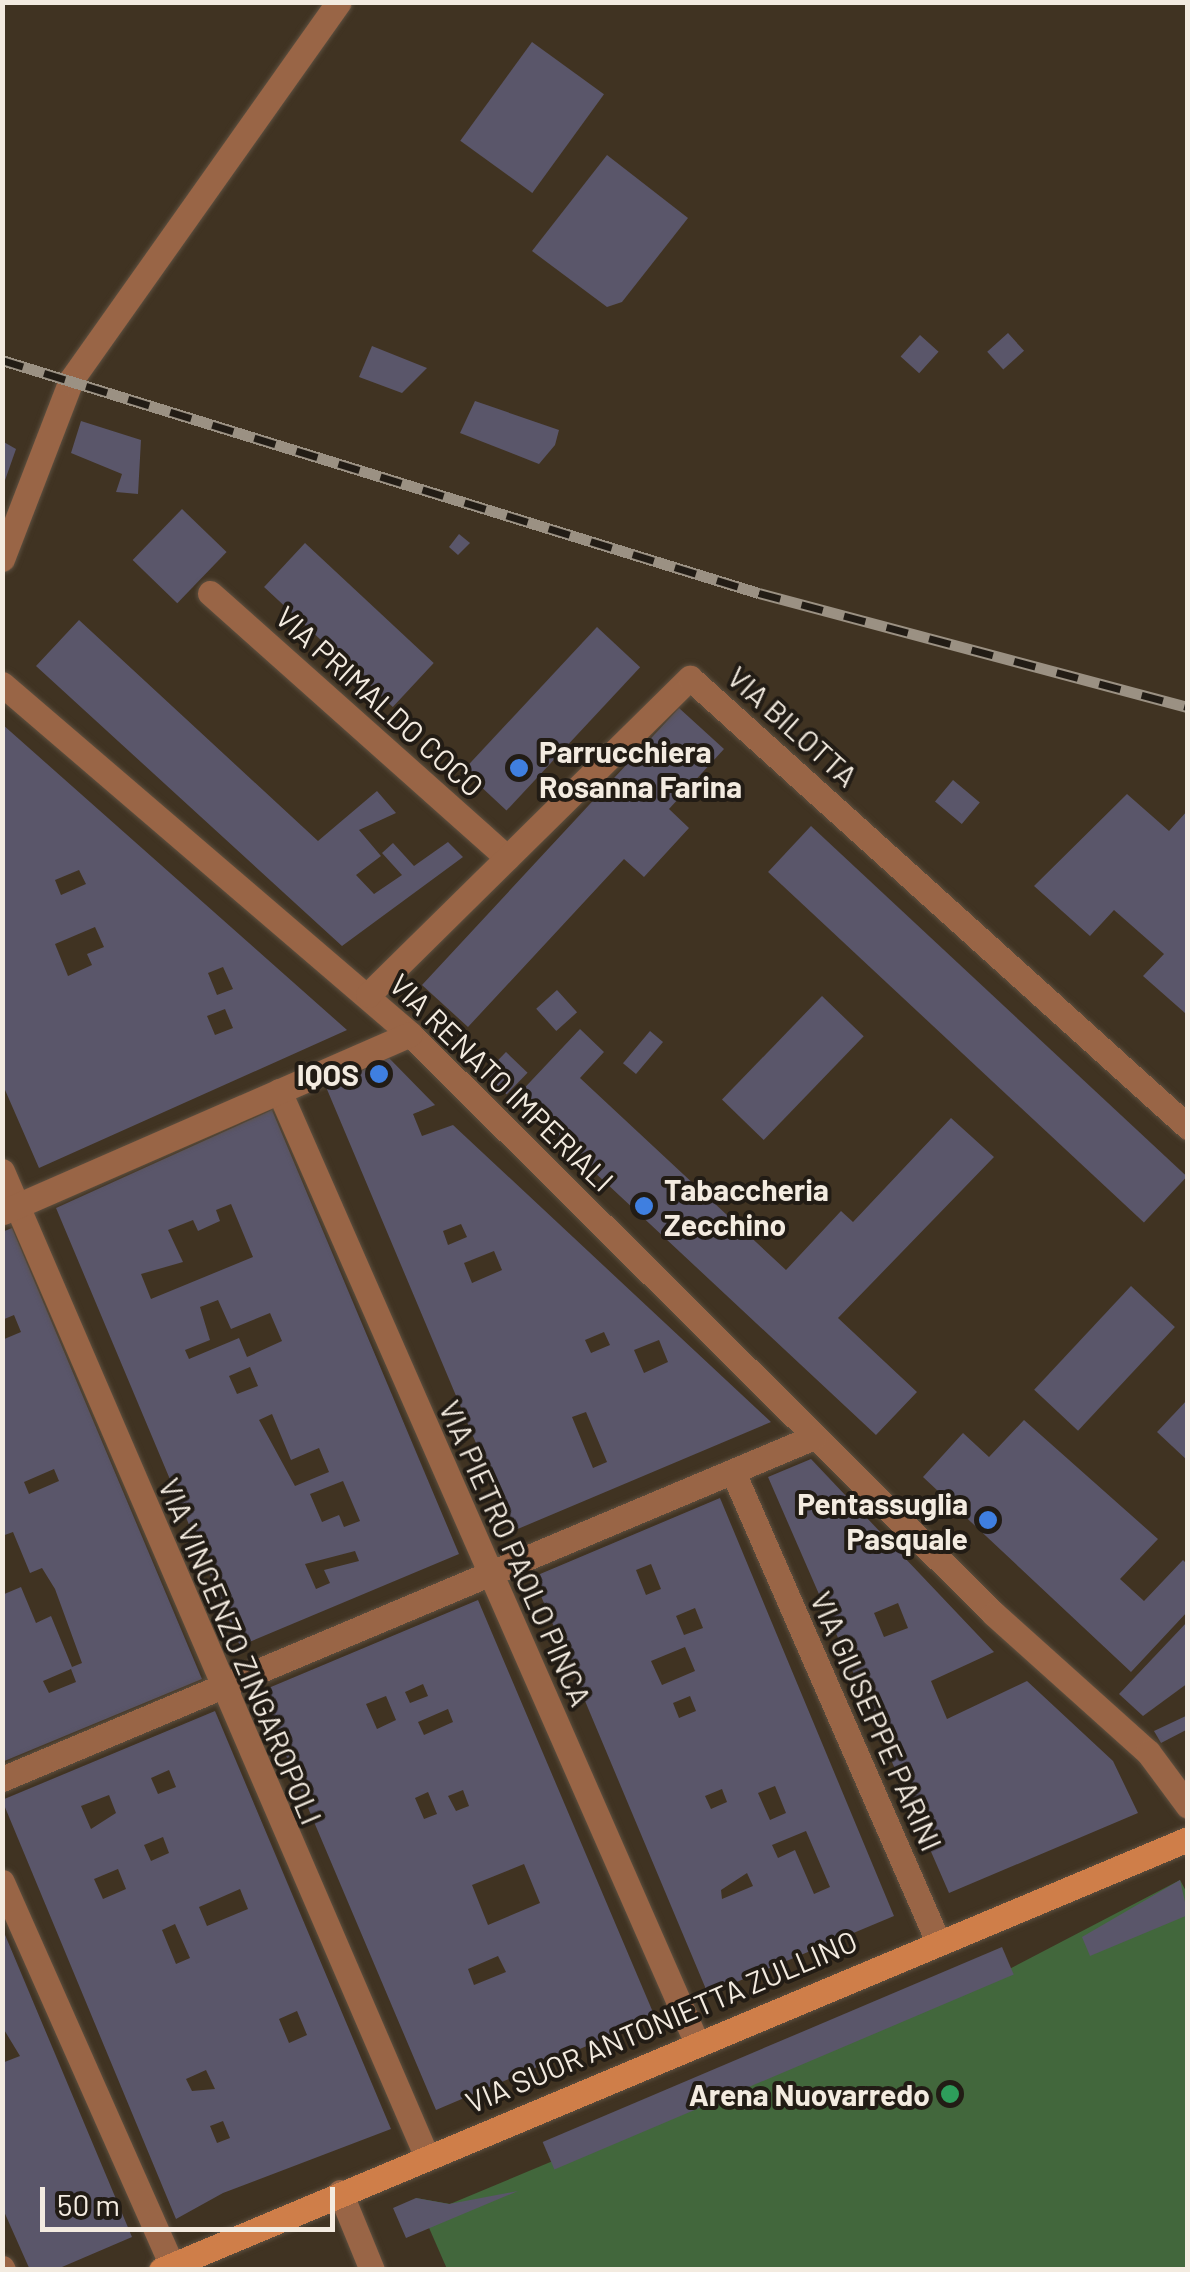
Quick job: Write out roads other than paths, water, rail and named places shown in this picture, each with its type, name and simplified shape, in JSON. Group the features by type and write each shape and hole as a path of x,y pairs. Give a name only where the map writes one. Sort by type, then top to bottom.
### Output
{"main road":[{"name":"VIA SUOR ANTONIETTA ZULLINO","path":"178,2266 695,2039 1188,1838"}],"street":[{"path":"2,559 71,380 340,2"},
{"name":"VIA PRIMALDO COCO","path":"210,593 507,858"},
{"name":"VIA BILOTTA","path":"368,995 690,678 1188,1127"},
{"name":"VIA RENATO IMPERIALI","path":"2,684 410,1034 814,1438 1148,1752 1188,1806"},
{"path":"10,1209 410,1034"},
{"name":"VIA PIETRO PAOLO PINCA","path":"280,1091 695,2039"},
{"name":"VIA VINCENZO ZINGAROPOLI","path":"2,1170 10,1209 426,2155"},
{"path":"2,1778 220,1690 814,1438"},
{"name":"VIA GIUSEPPE PARINI","path":"733,1472 938,1942"},
{"path":"2,1882 178,2266"},
{"path":"340,2192 372,2270"}],"railway":[{"path":"2,360 759,593 1188,707"}],"place":[{"name":"Parrucchiera Rosanna Farina","path":"519,768"},
{"name":"IQOS","path":"379,1074"},
{"name":"Tabaccheria Zecchino","path":"644,1206"},
{"name":"Pentassuglia Pasquale","path":"988,1520"},
{"name":"Arena Nuovarredo","path":"950,2094"}]}
